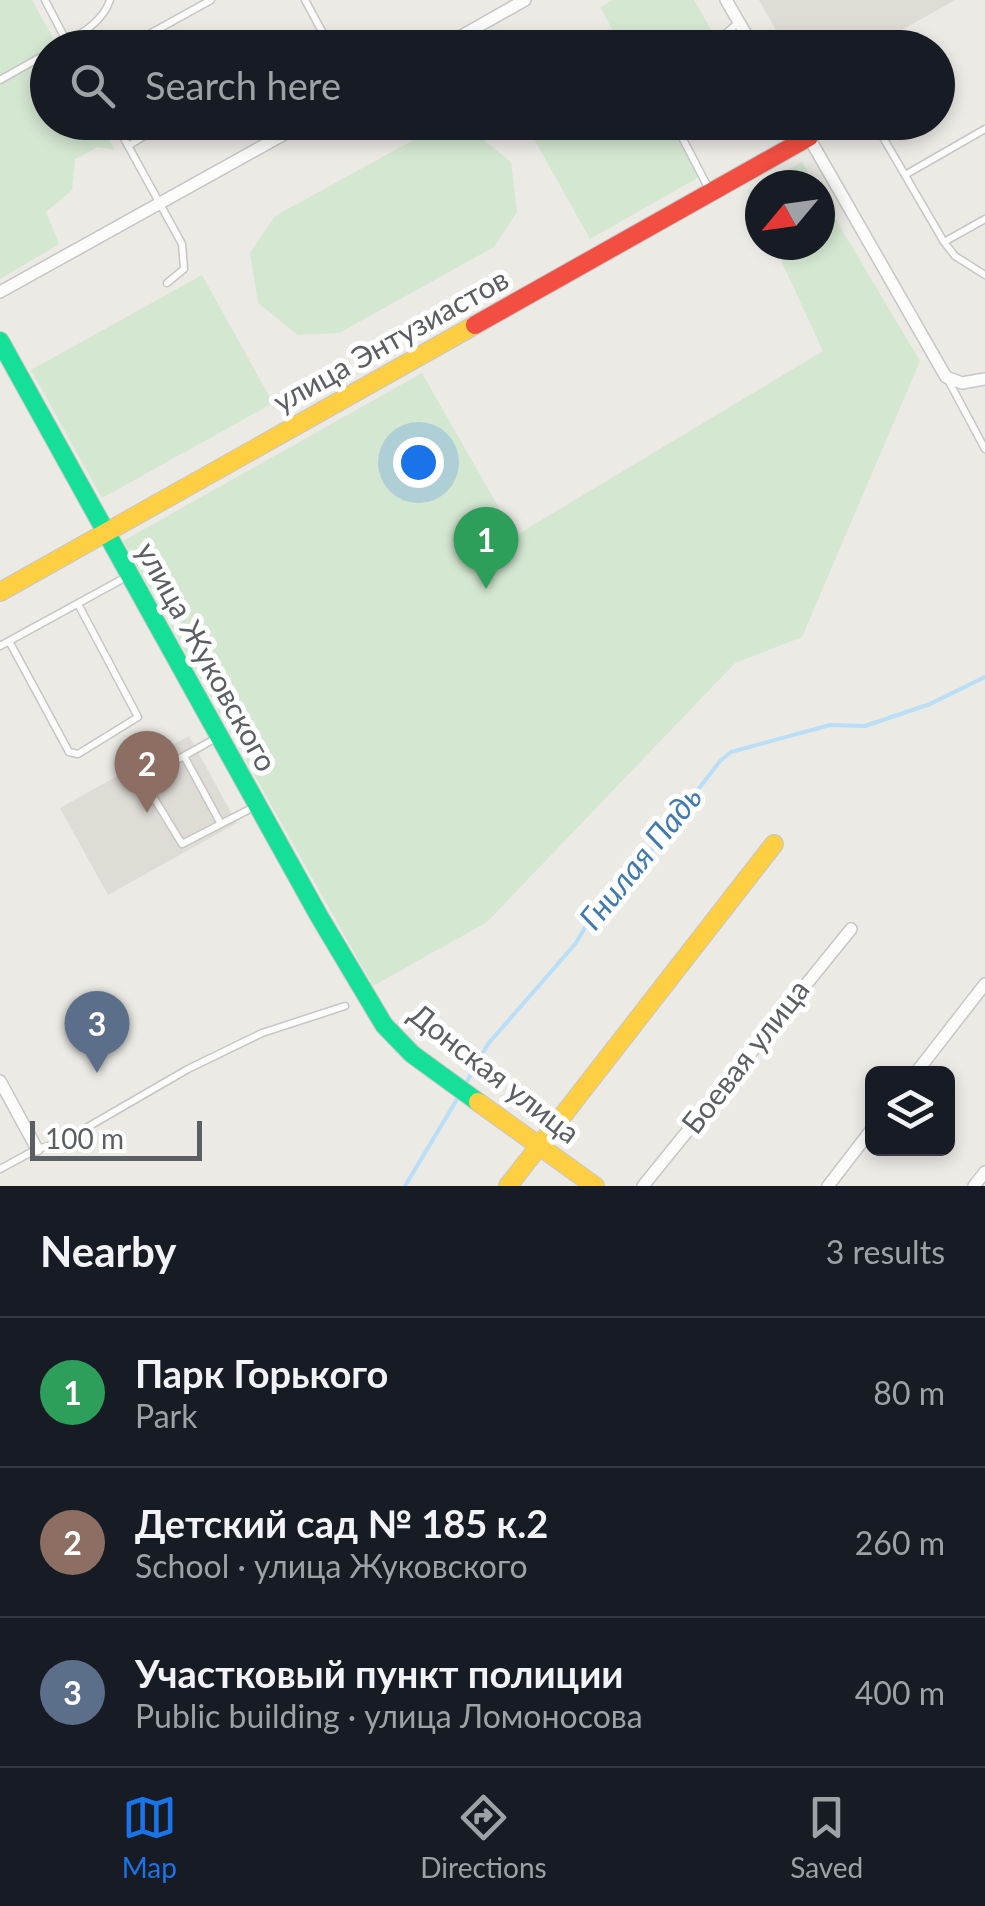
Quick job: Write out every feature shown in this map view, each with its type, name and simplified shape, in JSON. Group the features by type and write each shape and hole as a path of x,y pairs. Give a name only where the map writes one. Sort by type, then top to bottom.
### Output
{"street":[{"path":"726,0 744,30"},
{"path":"470,30 516,2"},
{"path":"0,292 274,140"},
{"name":"улица Энтузиастов","path":"0,592 711,192 789,140"},
{"path":"810,140 946,378 962,383 985,379"},
{"name":"улица Жуковского","path":"0,341 218,737 368,998"},
{"path":"508,1186 774,844"},
{"name":"Боевая улица","path":"643,1186 851,929"},
{"path":"921,1066 985,984"},
{"name":"Донская улица","path":"368,998 384,1024 412,1054 595,1186"},
{"path":"0,1081 38,1148"},
{"path":"828,1186 865,1137"},
{"path":"974,1186 985,1172"}],"lane":[{"path":"45,0 60,30"},
{"path":"86,30 107,10 110,0"},
{"path":"156,30 210,0"},
{"path":"304,0 321,30"},
{"path":"730,30 739,22"},
{"path":"0,80 30,63"},
{"path":"905,175 985,129"},
{"path":"125,140 182,244 186,261 180,274 167,282"},
{"path":"128,146 138,140"},
{"path":"685,140 711,192"},
{"path":"885,140 944,242 955,256 985,275"},
{"path":"944,242 985,219"},
{"path":"946,378 985,449"},
{"path":"0,646 129,576"},
{"path":"9,641 69,752 78,754 138,717 78,604"},
{"path":"218,737 150,775 146,785 178,842 186,844 257,805"},
{"path":"184,756 221,824"},
{"path":"0,1169 38,1148 60,1143 188,1069 262,1034 345,1006"}],"shaded area":[{"path":"759,0 955,0 902,30 776,30"},
{"path":"189,736 237,823 108,895 60,808"}],"green space":[{"path":"0,0 32,0 49,30 30,30 30,140 109,140 115,150 98,147 75,159 72,190 46,212 59,244 0,279"},
{"path":"613,0 694,0 711,30 613,30 600,7"},
{"path":"413,140 484,140 511,162 517,212 494,247 339,333 298,335 258,303 250,253 275,216"},
{"path":"535,140 685,140 704,174 590,239"},
{"path":"802,162 807,170 787,170"},
{"path":"835,218 920,361 802,637 735,663 487,922 373,986 123,541 422,373 515,536 823,351 781,260 835,260"},
{"path":"202,275 273,403 102,498 31,370"}],"waterway":[{"name":"Гнилая Падь","path":"466,1083 488,1044 576,943 597,907 648,855 731,752 830,725 865,726 930,704 985,677"},
{"name":"Гнилая Падь","path":"405,1186 459,1096"}],"traffic: fast":[{"path":"0,341 319,916 384,1025 412,1054 478,1102"}],"traffic: slow":[{"path":"0,592 475,325"},
{"path":"508,1186 774,844"},
{"path":"478,1102 595,1186"}],"traffic: jam":[{"path":"475,325 804,140"}],"place":[{"name":"Парк Горького","path":"486,589"},
{"name":"Детский сад № 185 к.2","path":"147,813"},
{"name":"Участковый пункт полиции","path":"97,1073"}]}
